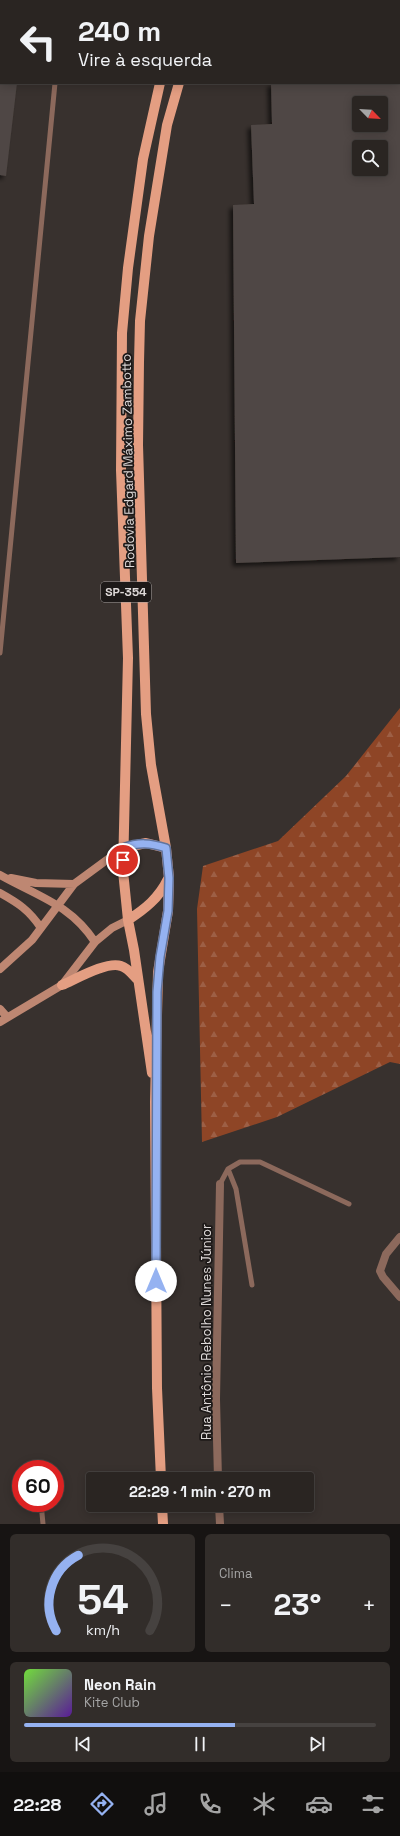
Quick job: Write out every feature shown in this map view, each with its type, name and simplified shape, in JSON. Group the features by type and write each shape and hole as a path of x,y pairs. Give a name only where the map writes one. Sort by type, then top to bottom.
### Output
{"main road":[{"name":"Rodovia Edgard Máximo Zambotto","path":"155,1102 124,885 123,848 128,658 121,470 122,334 128,268 143,159 160,84"},
{"name":"Rodovia Edgard Máximo Zambotto","path":"161,1472 157,1388 155,1102 158,972 168,911 169,878 166,848 151,765 146,714 138,445 139,362 140,321 149,236 167,125 179,84"},
{"path":"123,848 146,843 166,848"},
{"path":"128,920 154,900 163,890 169,878"},
{"path":"62,985 94,971 114,965 121,966 128,970 138,980"},
{"path":"162,1512 163,1524"}],"street":[{"path":"0,969 32,940 57,904 74,884 123,848"},
{"path":"1,876 36,883 74,884"},
{"path":"1,876 57,904 80,921 95,942"},
{"path":"0,893 25,908 41,928"},
{"path":"0,1022 62,985 95,942 112,928 128,920"},
{"path":"0,1009 7,1017"},
{"name":"Rua Antônio Rebolho Nunes Júnior","path":"218,1472 216,1399 220,1184"},
{"path":"400,1236 386,1254 380,1271 383,1277 400,1297"},
{"path":"219,1512 220,1524"}],"lane":[{"path":"0,653 55,84"},
{"path":"220,1184 228,1169 240,1162 260,1162 349,1204"},
{"path":"228,1169 236,1188 252,1285"},
{"path":"42,1512 43,1524"}],"green space":[{"path":"400,708 400,1064 390,1062 277,1117 202,1142 197,909 203,866 278,841 346,776"}],"building":[{"path":"0,84 17,84 6,176 0,175"},
{"path":"271,84 400,84 400,557 236,563 233,205 254,204 251,125 272,124"}],"route":[{"path":"123,860 123,848 140,843 154,844 166,848 169,878 168,911 161,949 157,992 155,1102 156,1281"}]}
